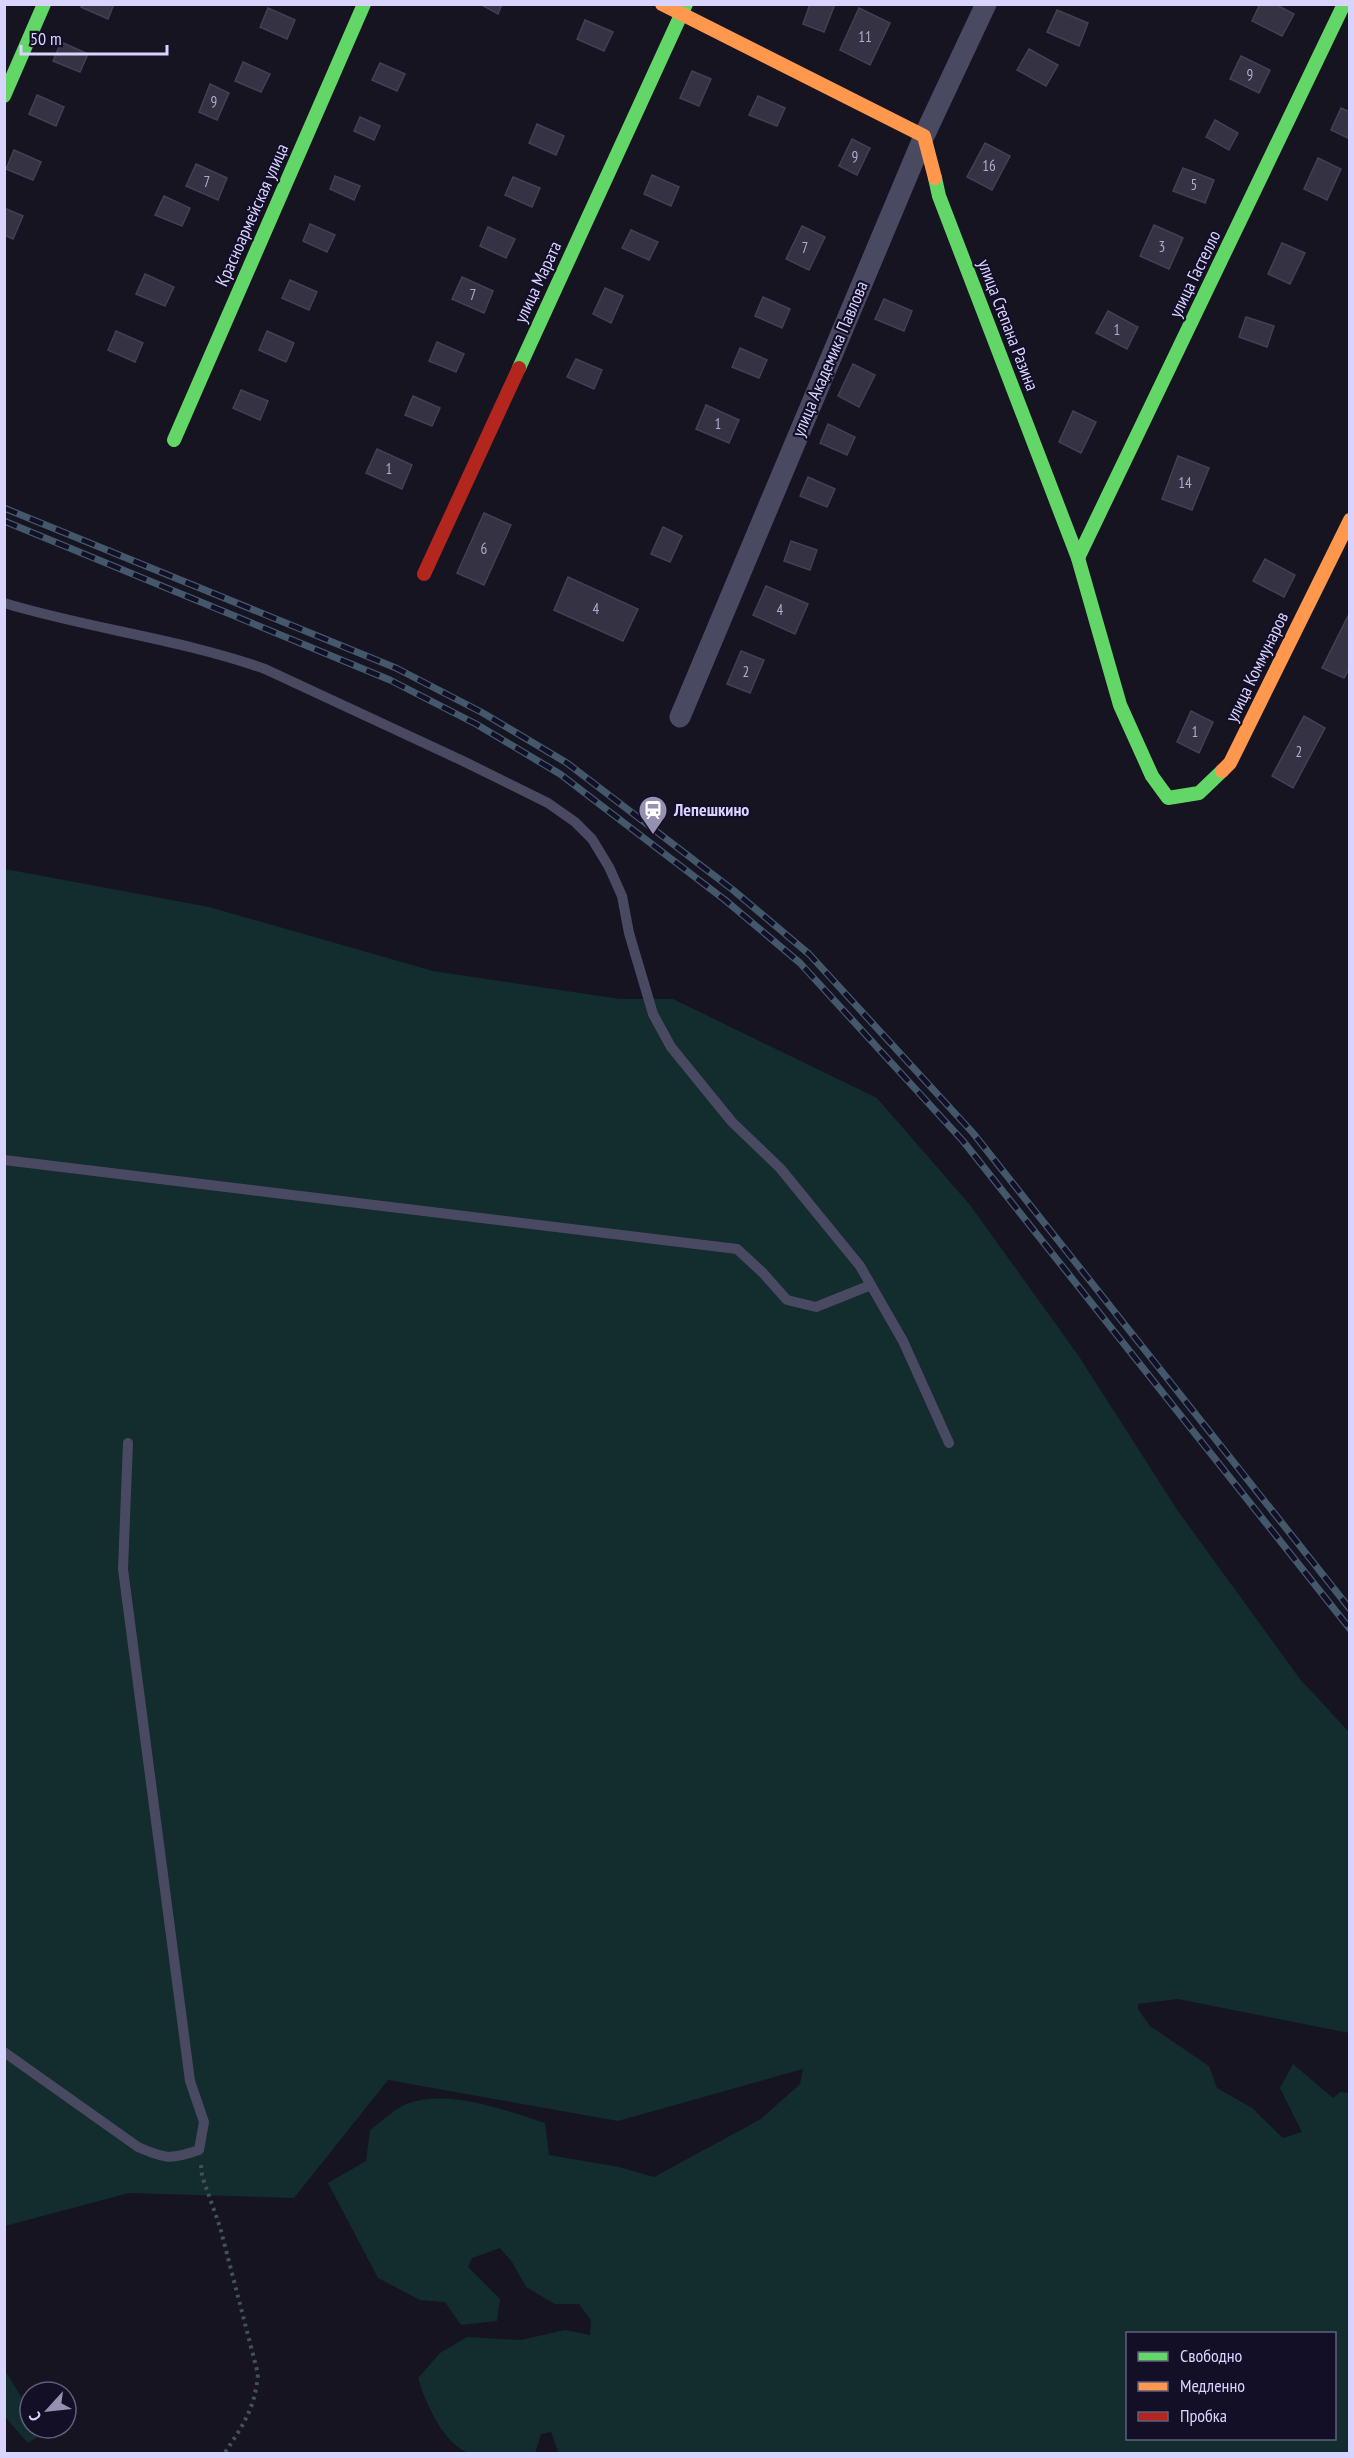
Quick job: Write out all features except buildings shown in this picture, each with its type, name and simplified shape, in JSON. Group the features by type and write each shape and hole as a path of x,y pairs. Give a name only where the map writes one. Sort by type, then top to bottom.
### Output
{"street":[{"path":"4,96 44,4"},
{"name":"Красноармейская улица","path":"174,440 364,4"},
{"path":"662,4 684,9 924,135"},
{"name":"улица Академика Павлова","path":"680,717 924,135 986,4"},
{"name":"улица Гастелло","path":"1078,558 1344,4"},
{"name":"улица Марата","path":"424,574 684,9"},
{"name":"улица Степана Разина","path":"924,135 939,196 1078,558 1120,705 1152,776 1168,798"},
{"name":"улица Коммунаров","path":"1168,798 1199,794 1230,762 1350,520"}],"lane":[{"path":"4,603 45,615 232,657 266,669 463,760 548,803 574,822 592,839 614,876 622,896 629,933 653,1014 671,1047 732,1122 780,1168 860,1266 903,1341 950,1443"},
{"path":"4,1160 737,1249 787,1300 816,1307 871,1285"},
{"path":"4,2052 138,2147 163,2158 199,2150 204,2122 190,2081 123,1569 128,1443"}],"path":[{"path":"199,2150 202,2176 220,2227 258,2374 256,2397 245,2421 224,2454"}],"green space":[{"path":"5,869 209,907 433,971 620,999 673,999 877,1098 970,1205 1078,1355 1178,1511 1300,1679 1349,1732 1349,2033 1178,1999 1138,2004 1138,2009 1150,2026 1209,2066 1217,2088 1252,2108 1283,2138 1302,2132 1280,2088 1293,2064 1333,2098 1340,2092 1349,2093 1349,2453 559,2454 551,2432 541,2434 535,2453 482,2455 469,2453 451,2441 437,2422 425,2399 418,2378 440,2353 467,2337 521,2340 565,2330 590,2335 591,2320 579,2304 555,2304 526,2287 512,2262 500,2248 472,2258 468,2267 500,2299 497,2321 461,2325 445,2302 420,2300 378,2278 328,2183 366,2161 370,2130 400,2107 420,2100 438,2098 475,2102 545,2123 549,2155 619,2167 654,2177 761,2119 800,2084 803,2069 618,2121 388,2080 294,2198 129,2193 5,2226"},
{"path":"5,2371 18,2392 18,2432 5,2417"}],"railway":[{"path":"4,508 396,668 483,713 567,763 733,890 809,954 973,1133 1350,1609"},
{"path":"4,521 390,680 476,724 560,774 725,900 800,963 963,1141 1350,1629"}],"traffic: fast":[{"path":"4,96 44,4"},
{"path":"174,440 364,4"},
{"path":"519,368 686,4"},
{"path":"1078,558 1344,4"},
{"path":"935,178 939,196 1078,558 1120,705 1152,776 1168,798 1199,793 1222,771"}],"traffic: slow":[{"path":"662,4 924,136 935,178"},
{"path":"1222,771 1230,763 1350,520"}],"traffic: jam":[{"path":"424,574 519,368"}],"place":[{"name":"Лепешкино","path":"653,836"}]}
